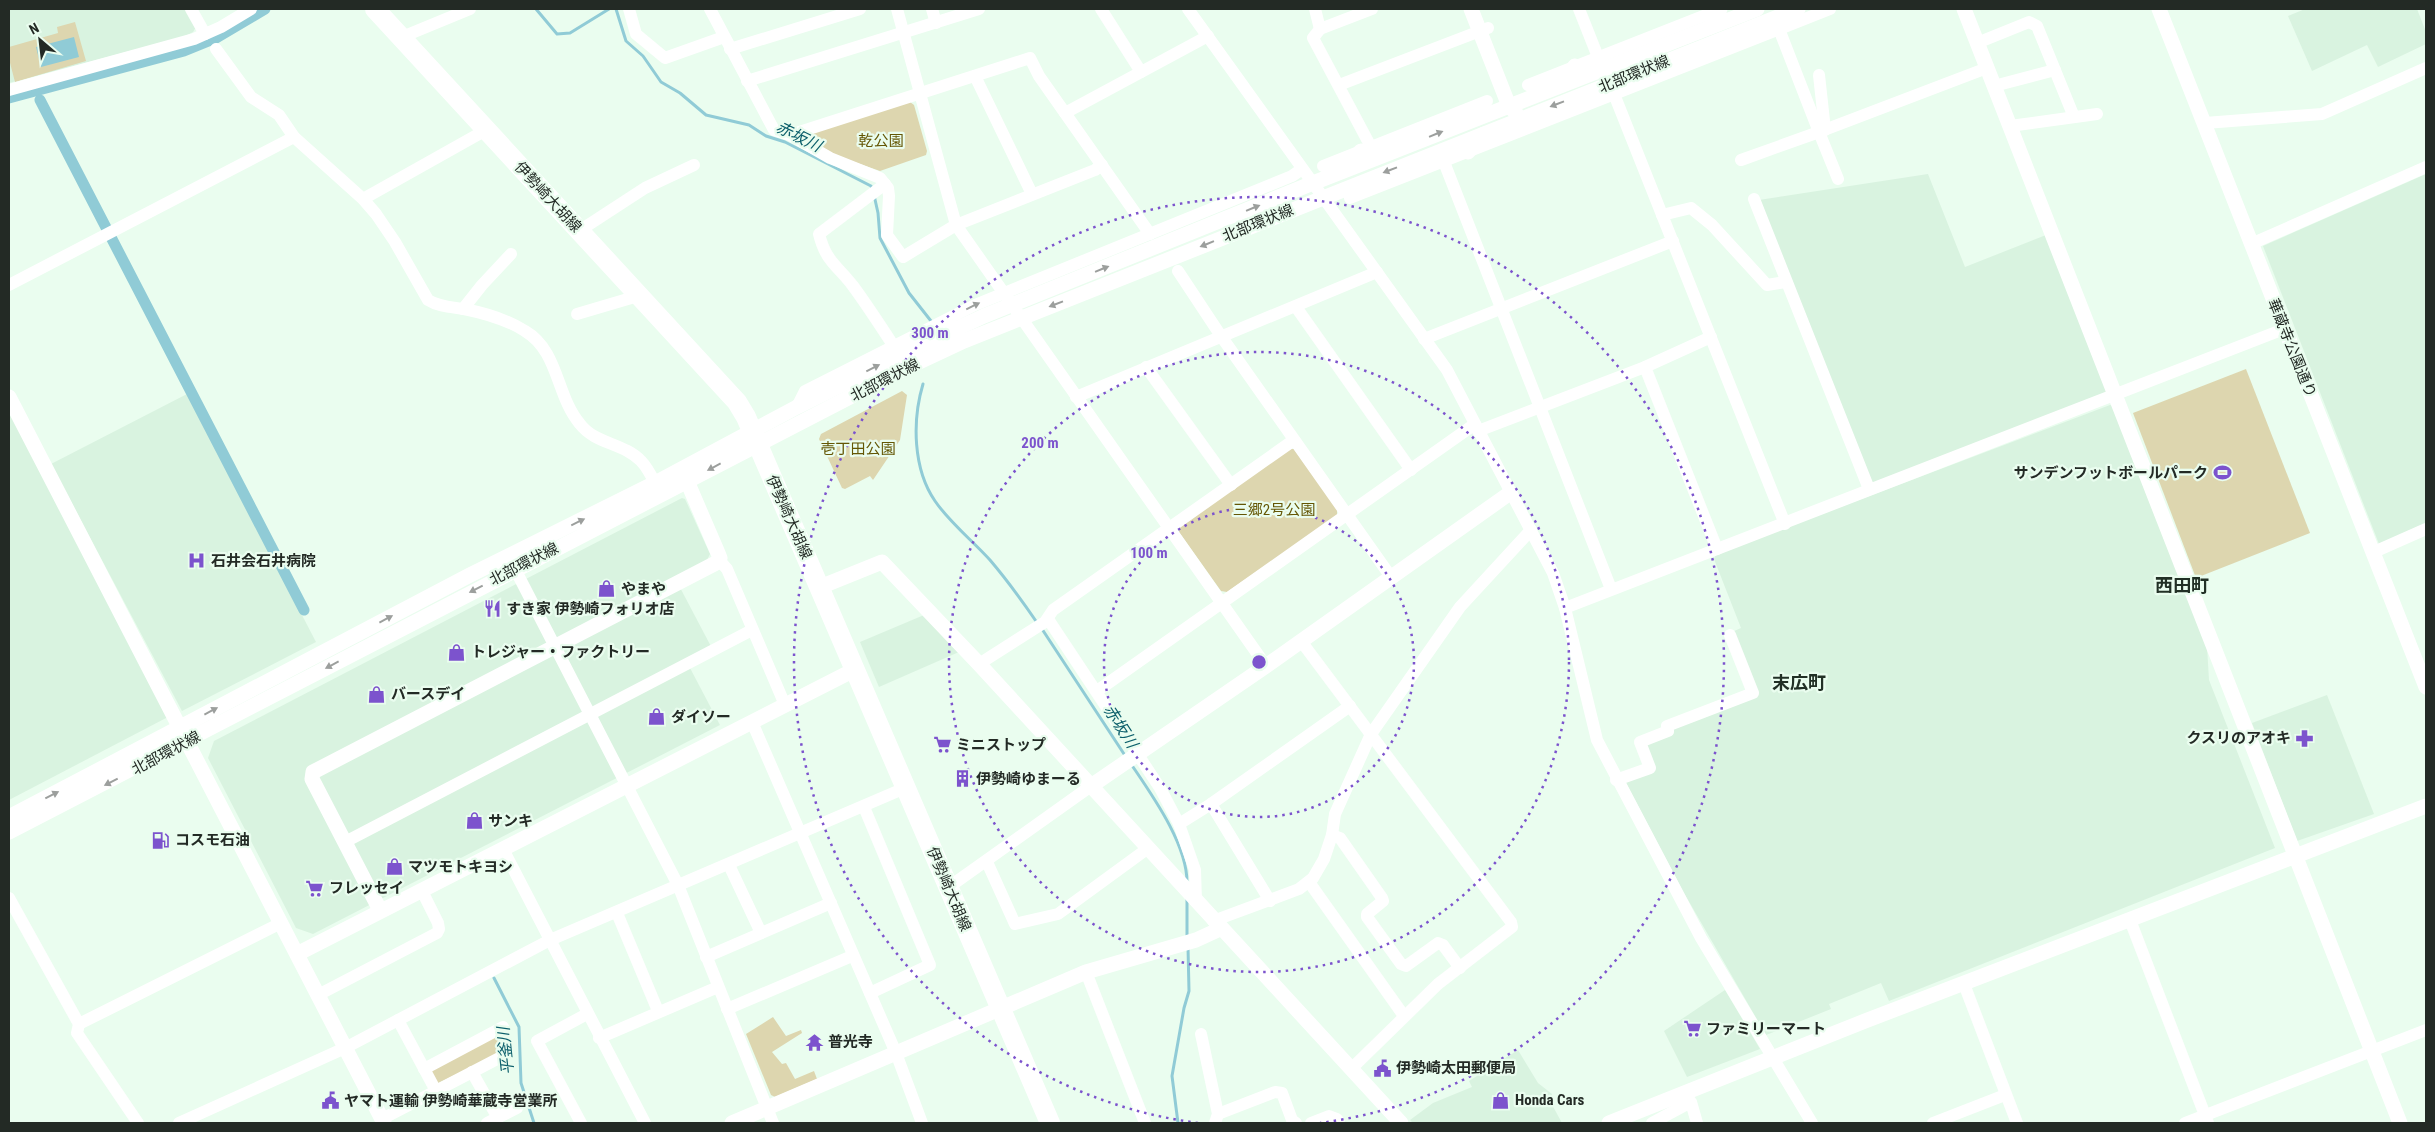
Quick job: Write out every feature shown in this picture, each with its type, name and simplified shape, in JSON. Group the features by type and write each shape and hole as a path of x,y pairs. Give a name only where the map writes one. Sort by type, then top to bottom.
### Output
{"main road":[{"name":"伊勢崎大胡線","path":"375,9 736,402 755,438 820,587 1050,1123"}],"street":[{"path":"191,9 205,34"},
{"path":"9,90 167,47 205,34 251,9"},
{"path":"402,37 470,9"},
{"path":"629,9 636,34 665,58 724,37"},
{"path":"710,9 774,130 790,135 830,158 875,175 885,184 889,196 887,235 902,257 956,225 1094,170 1102,165"},
{"path":"730,49 860,9"},
{"path":"897,9 956,225 1266,666"},
{"path":"932,9 936,23"},
{"path":"747,81 979,9"},
{"path":"1101,9 1141,72"},
{"path":"1188,9 1447,370 1550,566 1565,608 1597,740 1616,780 1701,938 1812,1123"},
{"path":"1315,9 1320,29"},
{"path":"1366,149 1339,85 1313,38 1320,29 1372,9"},
{"path":"1471,9 1484,29"},
{"path":"1480,9 1484,29 1520,118"},
{"path":"1579,9 1598,57"},
{"path":"1710,27 1720,9"},
{"path":"1528,85 1720,9"},
{"name":"北部環状線","path":"9,832 188,742 515,569 687,482 755,438 797,407 914,348 1012,305 1313,183 1756,9"},
{"name":"北部環状線","path":"9,818 470,575 655,483 900,371 1012,305 1323,197 1798,9"},
{"path":"1350,198 1830,9"},
{"path":"1964,9 2400,1123"},
{"name":"華蔵寺公園通り","path":"2159,9 2426,687"},
{"path":"1977,43 2029,22 2038,26 2074,117"},
{"path":"1339,85 1484,29"},
{"path":"1744,30 1773,31"},
{"path":"1773,31 1822,131 1838,180"},
{"path":"1657,34 1678,40"},
{"path":"1065,112 1208,36"},
{"path":"1693,63 1705,46"},
{"path":"216,49 248,93 279,115 294,137 363,199 387,227 428,300 437,305 463,309 504,321 531,335 542,347 551,362 569,407 581,426 594,436 639,458 655,483"},
{"path":"790,135 920,95 1030,58 1039,76 1150,234"},
{"path":"1558,87 1575,66"},
{"path":"1741,160 1987,68"},
{"path":"2205,123 2322,114 2426,68"},
{"path":"1994,86 2055,70"},
{"path":"1819,75 1822,131"},
{"path":"975,76 1032,194"},
{"path":"1590,91 1612,95"},
{"path":"1612,95 1712,336 1785,524"},
{"path":"1323,166 1488,101"},
{"path":"2010,126 2098,114"},
{"path":"1449,116 1474,120"},
{"path":"363,199 475,138 486,130"},
{"path":"1468,152 1485,133"},
{"path":"9,285 294,137"},
{"path":"1341,172 1366,149"},
{"path":"1409,163 1436,165"},
{"path":"579,231 645,188 694,165"},
{"path":"1436,165 1500,309 1611,589"},
{"path":"2251,244 2426,167"},
{"path":"797,407 805,390 893,345 1012,305 1150,234 1292,176 1302,169"},
{"path":"885,184 819,234 823,248 836,268 852,284 893,345"},
{"path":"1754,199 1869,489"},
{"path":"1662,215 1691,208 1712,225 1768,285 1786,282"},
{"path":"1424,338 1673,241"},
{"path":"463,309 511,254"},
{"path":"1178,271 1221,336 1391,577"},
{"path":"1076,397 1146,366 1296,307 1377,272"},
{"path":"577,314 638,296"},
{"path":"1296,307 1411,470"},
{"path":"1565,608 2284,329"},
{"path":"1097,691 1411,470 1477,427 1540,408 1645,367 1712,336"},
{"path":"1146,366 1231,485"},
{"path":"1645,367 1717,549"},
{"path":"9,397 383,1121 504,1055"},
{"path":"979,664 1048,619 1053,610 1294,440"},
{"path":"687,482 718,552 719,560 727,569 785,705"},
{"path":"949,887 1510,493"},
{"path":"2374,552 2426,529"},
{"path":"732,1123 1001,1010 1086,972 1196,940 1217,925 1299,889 1309,882 1324,859 1332,835 1334,814 1371,734 1460,606 1531,530"},
{"path":"380,910 312,779 313,772 719,560"},
{"path":"820,587 882,562 979,664 1400,1123"},
{"path":"515,569 678,886 773,1123"},
{"path":"1048,619 1097,691 1136,756 1160,788 1179,824 1194,870 1196,902"},
{"path":"345,842 752,630"},
{"path":"1616,780 1650,768 1640,742 1668,731 1667,726 1753,693 1730,635"},
{"path":"1301,641 1511,922 1512,927 1438,984 1351,1069"},
{"path":"297,954 854,670"},
{"path":"1179,824 1211,804 1350,706"},
{"path":"752,722 852,956 896,1053 922,1123"},
{"path":"178,1123 345,1048 550,940 617,913 905,788"},
{"path":"1211,804 1270,901"},
{"path":"1609,1123 1773,1057 2294,855 2426,806"},
{"path":"864,807 930,965 870,994"},
{"path":"1332,835 1340,838 1382,898 1383,902 1367,914 1367,917 1401,964 1406,966 1438,943 1443,945 1460,968"},
{"path":"503,849 586,1014 645,1123"},
{"path":"987,862 1015,924 1058,914 1147,849"},
{"path":"729,865 761,933"},
{"path":"1309,882 1404,1016"},
{"path":"318,995 437,933 439,929 438,924 422,891"},
{"path":"9,898 80,1024"},
{"path":"706,957 830,903"},
{"path":"617,913 658,1012"},
{"path":"2130,920 2206,1120"},
{"path":"138,1123 77,1033 80,1024 281,923"},
{"path":"727,1009 852,956"},
{"path":"1086,972 1145,1123"},
{"path":"1964,984 2017,1123"},
{"path":"599,1038 718,987"},
{"path":"581,1123 537,1041 586,1014"},
{"path":"398,1020 436,1091"},
{"path":"424,1069 503,1026"},
{"path":"2185,1123 2206,1120 2426,1030"},
{"path":"1201,1034 1217,1119 1275,1092 1282,1093 1292,1120 1296,1123"},
{"path":"472,1072 492,1120 517,1108"},
{"path":"1933,1123 2005,1094"},
{"path":"1652,1123 1691,1102 1697,1123"},
{"path":"1311,1123 1329,1116 1337,1119 1339,1123"}],"shaded area":[{"path":"9,9 186,9 196,27 193,32 183,37 9,83"},
{"path":"2305,9 2417,9 2426,32 2426,44 2378,67 2367,45 2312,71 2288,16"},
{"path":"1928,174 1965,267 2046,235 2108,393 1871,485 1759,200"},
{"path":"2426,174 2426,523 2379,544 2263,246"},
{"path":"187,394 316,642 182,711 51,464"},
{"path":"2110,405 2114,406 2207,646 2209,680 2275,848 1889,1001 1881,983 1829,1004 1831,1009 1766,1035 1684,893 1625,781 1654,769 1645,743 1672,728 1756,695 1732,632 1741,628 1714,559 1716,554"},
{"path":"9,409 168,717 9,800"},
{"path":"682,498 685,499 710,554 707,560 675,578 715,654 690,668 720,725 313,934 296,928 208,758 214,741"},
{"path":"924,615 959,652 879,687 860,642"},
{"path":"2327,695 2374,814 2297,841 2252,723"},
{"path":"1725,990 1760,1049 1687,1077 1664,1031"},
{"path":"1518,1050 1538,1083 1552,1094 1550,1101 1562,1123 1413,1123 1410,1120 1433,1103 1472,1087 1469,1081"}],"green space":[{"path":"75,22 86,61 15,82 9,59 9,47 58,33 57,27"},
{"name":"乾公園","path":"910,102 914,105 927,151 926,155 880,171 837,156 810,140 809,134"},
{"name":"サンデンフットボールパーク","path":"2246,369 2310,533 2196,578 2133,413"},
{"name":"壱丁田公園","path":"902,391 907,395 900,440 873,480 870,476 845,489 842,488 819,439 821,434"},
{"name":"三郷2号公園","path":"1290,449 1294,449 1337,509 1337,516 1227,592 1221,591 1179,532 1180,526"},
{"path":"773,1017 786,1036 801,1030 802,1033 772,1052 782,1064 786,1063 795,1079 814,1071 817,1079 775,1097 771,1095 746,1034"},
{"path":"501,1034 503,1052 436,1084 431,1070"}],"water":[{"path":"74,37 79,57 41,67 36,47"}],"waterway":[{"path":"9,98 184,51 216,38 265,9"},
{"name":"赤坂川","path":"536,9 557,34 570,33 609,9"},
{"name":"赤坂川","path":"616,9 626,41 643,56 661,82 680,93 706,115 749,125 766,136 785,142 871,186 872,189"},
{"path":"40,100 304,610"},
{"name":"赤坂川","path":"874,195 880,238 909,293 931,321"},
{"name":"赤坂川","path":"923,384 919,398 916,429 919,460 928,488 947,517 996,568 1038,624"},
{"name":"赤坂川","path":"1042,629 1126,757"},
{"name":"赤坂川","path":"1131,764 1158,805 1175,837 1182,853 1187,884"},
{"name":"赤坂川","path":"1187,897 1187,939"},
{"name":"赤坂川","path":"1178,1123 1172,1076 1184,1008 1189,991 1188,947"},
{"name":"平釜川","path":"494,978 519,1027 521,1083 534,1123"}],"place":[{"name":"サンデンフットボールパーク","path":"2222,473"},
{"name":"石井会石井病院","path":"197,561"},
{"name":"やまや","path":"607,589"},
{"name":"すき家 伊勢崎フォリオ店","path":"492,609"},
{"name":"トレジャー・ファクトリー","path":"457,652"},
{"name":"バースデイ","path":"377,694"},
{"name":"ダイソー","path":"657,717"},
{"name":"クスリのアオキ","path":"2305,738"},
{"name":"ミニストップ","path":"942,745"},
{"name":"伊勢崎ゆまーる","path":"962,779"},
{"name":"サンキ","path":"474,821"},
{"name":"コスモ石油","path":"161,840"},
{"name":"マツモトキヨシ","path":"394,867"},
{"name":"フレッセイ","path":"315,888"},
{"name":"ファミリーマート","path":"1692,1029"},
{"name":"普光寺","path":"814,1042"},
{"name":"伊勢崎太田郵便局","path":"1382,1068"},
{"name":"Honda Cars","path":"1501,1100"},
{"name":"ヤマト運輸 伊勢崎華蔵寺営業所","path":"330,1101"}],"district":[{"name":"西田町","path":"2182,586"},
{"name":"末広町","path":"1799,683"}]}
